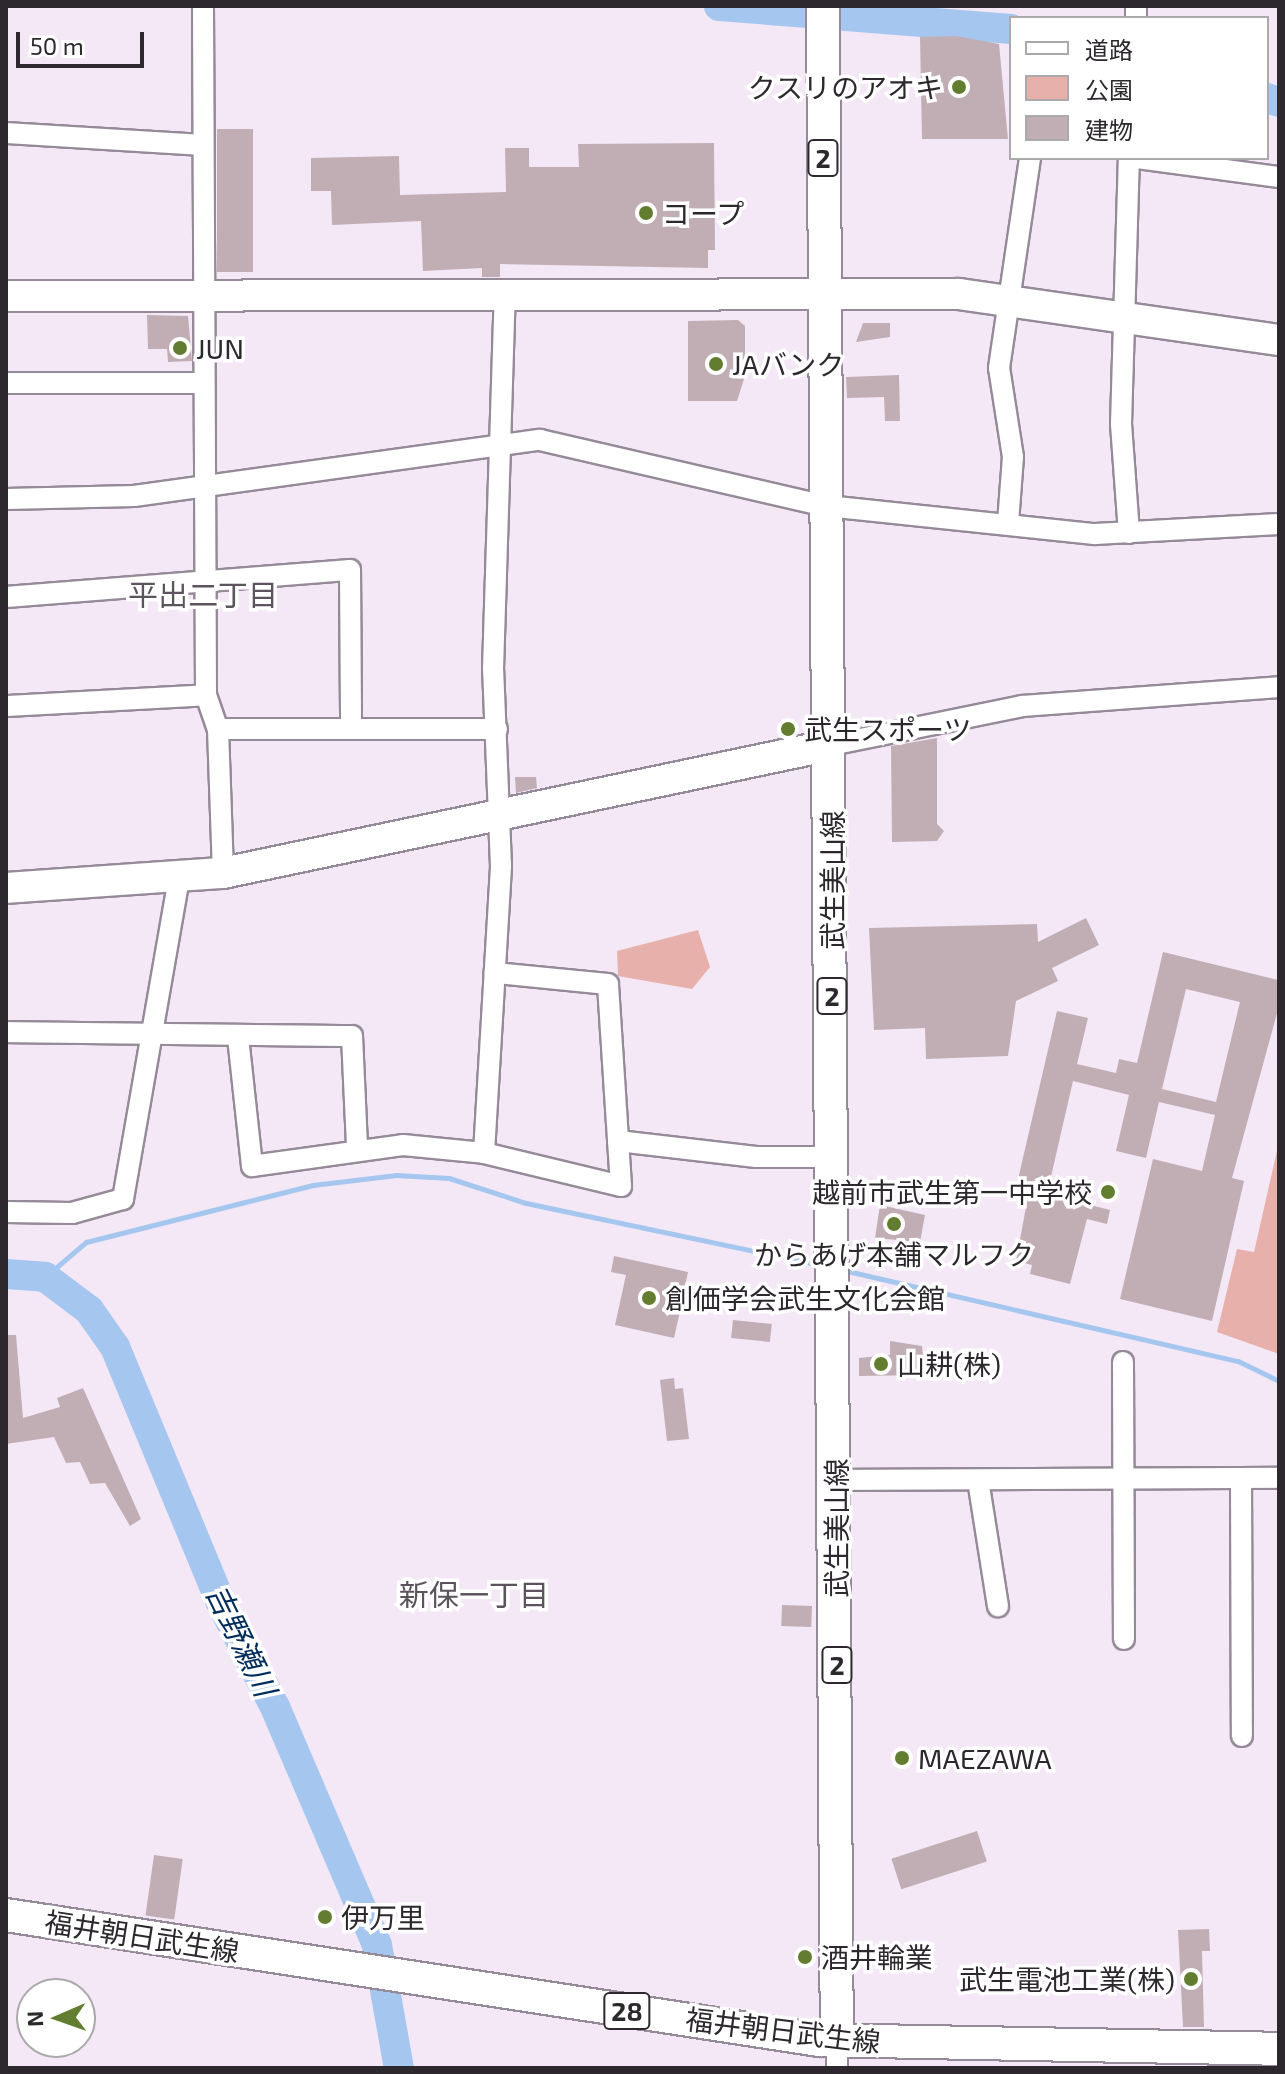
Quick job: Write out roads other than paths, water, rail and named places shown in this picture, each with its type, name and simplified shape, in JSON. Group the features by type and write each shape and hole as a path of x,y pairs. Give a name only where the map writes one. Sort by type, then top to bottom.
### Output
{"main road":[{"name":"武生美山線","path":"823,13 823,297 831,745 837,2055"},
{"name":"福井朝日武生線","path":"6,1915 417,1979 837,2055 1122,2058 1279,2049"}],"street":[{"path":"203,6 206,695 218,729 223,873"},
{"path":"6,133 202,145"},
{"path":"1008,523 1013,457 998,397 1008,302 1030,160"},
{"path":"1129,160 1121,424 1129,533"},
{"path":"1151,160 1279,177"},
{"path":"6,296 823,297 959,294 1279,340"},
{"path":"484,1153 495,973 500,815 497,729 505,443 505,296"},
{"path":"6,383 203,383"},
{"path":"6,499 114,498 540,440 827,506 1129,533 1279,524"},
{"path":"6,597 204,586 350,570 351,729"},
{"path":"6,888 223,873 1022,706 1279,687"},
{"path":"6,706 206,695"},
{"path":"218,729 497,729"},
{"path":"6,1212 72,1213 123,1199 179,877"},
{"path":"238,1037 252,1166 357,1147 484,1153 621,1186 608,984 495,973"},
{"path":"6,1032 152,1037 352,1036 357,1147"},
{"path":"618,1141 756,1157 833,1157"},
{"path":"1123,1362 1124,1639"},
{"path":"836,1480 1279,1478"},
{"path":"1241,1479 1242,1736"},
{"path":"978,1480 998,1606"}],"waterway":[{"path":"719,6 1009,29"},
{"path":"1269,99 1279,102"},
{"path":"45,1277 86,1242 313,1185 396,1175 449,1178 526,1203 821,1265"},
{"path":"843,1270 1238,1361 1279,1381"},
{"name":"吉野瀬川","path":"6,1274 45,1277 89,1310 115,1347 221,1603 275,1707 377,1945 399,2068"}],"place":[{"name":"クスリのアオキ","path":"959,87"},
{"name":"コープ","path":"646,213"},
{"name":"JUN","path":"180,348"},
{"name":"JAバンク","path":"716,364"},
{"name":"武生スポーツ","path":"788,729"},
{"name":"越前市武生第一中学校","path":"1108,1192"},
{"name":"からあげ本舗マルフク","path":"894,1224"},
{"name":"創価学会武生文化会館","path":"649,1298"},
{"name":"山耕(株)","path":"881,1364"},
{"name":"MAEZAWA","path":"902,1758"},
{"name":"伊万里","path":"325,1917"},
{"name":"酒井輪業","path":"805,1957"},
{"name":"武生電池工業(株)","path":"1191,1979"}],"district":[{"name":"平出二丁目","path":"203,594"},
{"name":"新保一丁目","path":"474,1594"}]}
